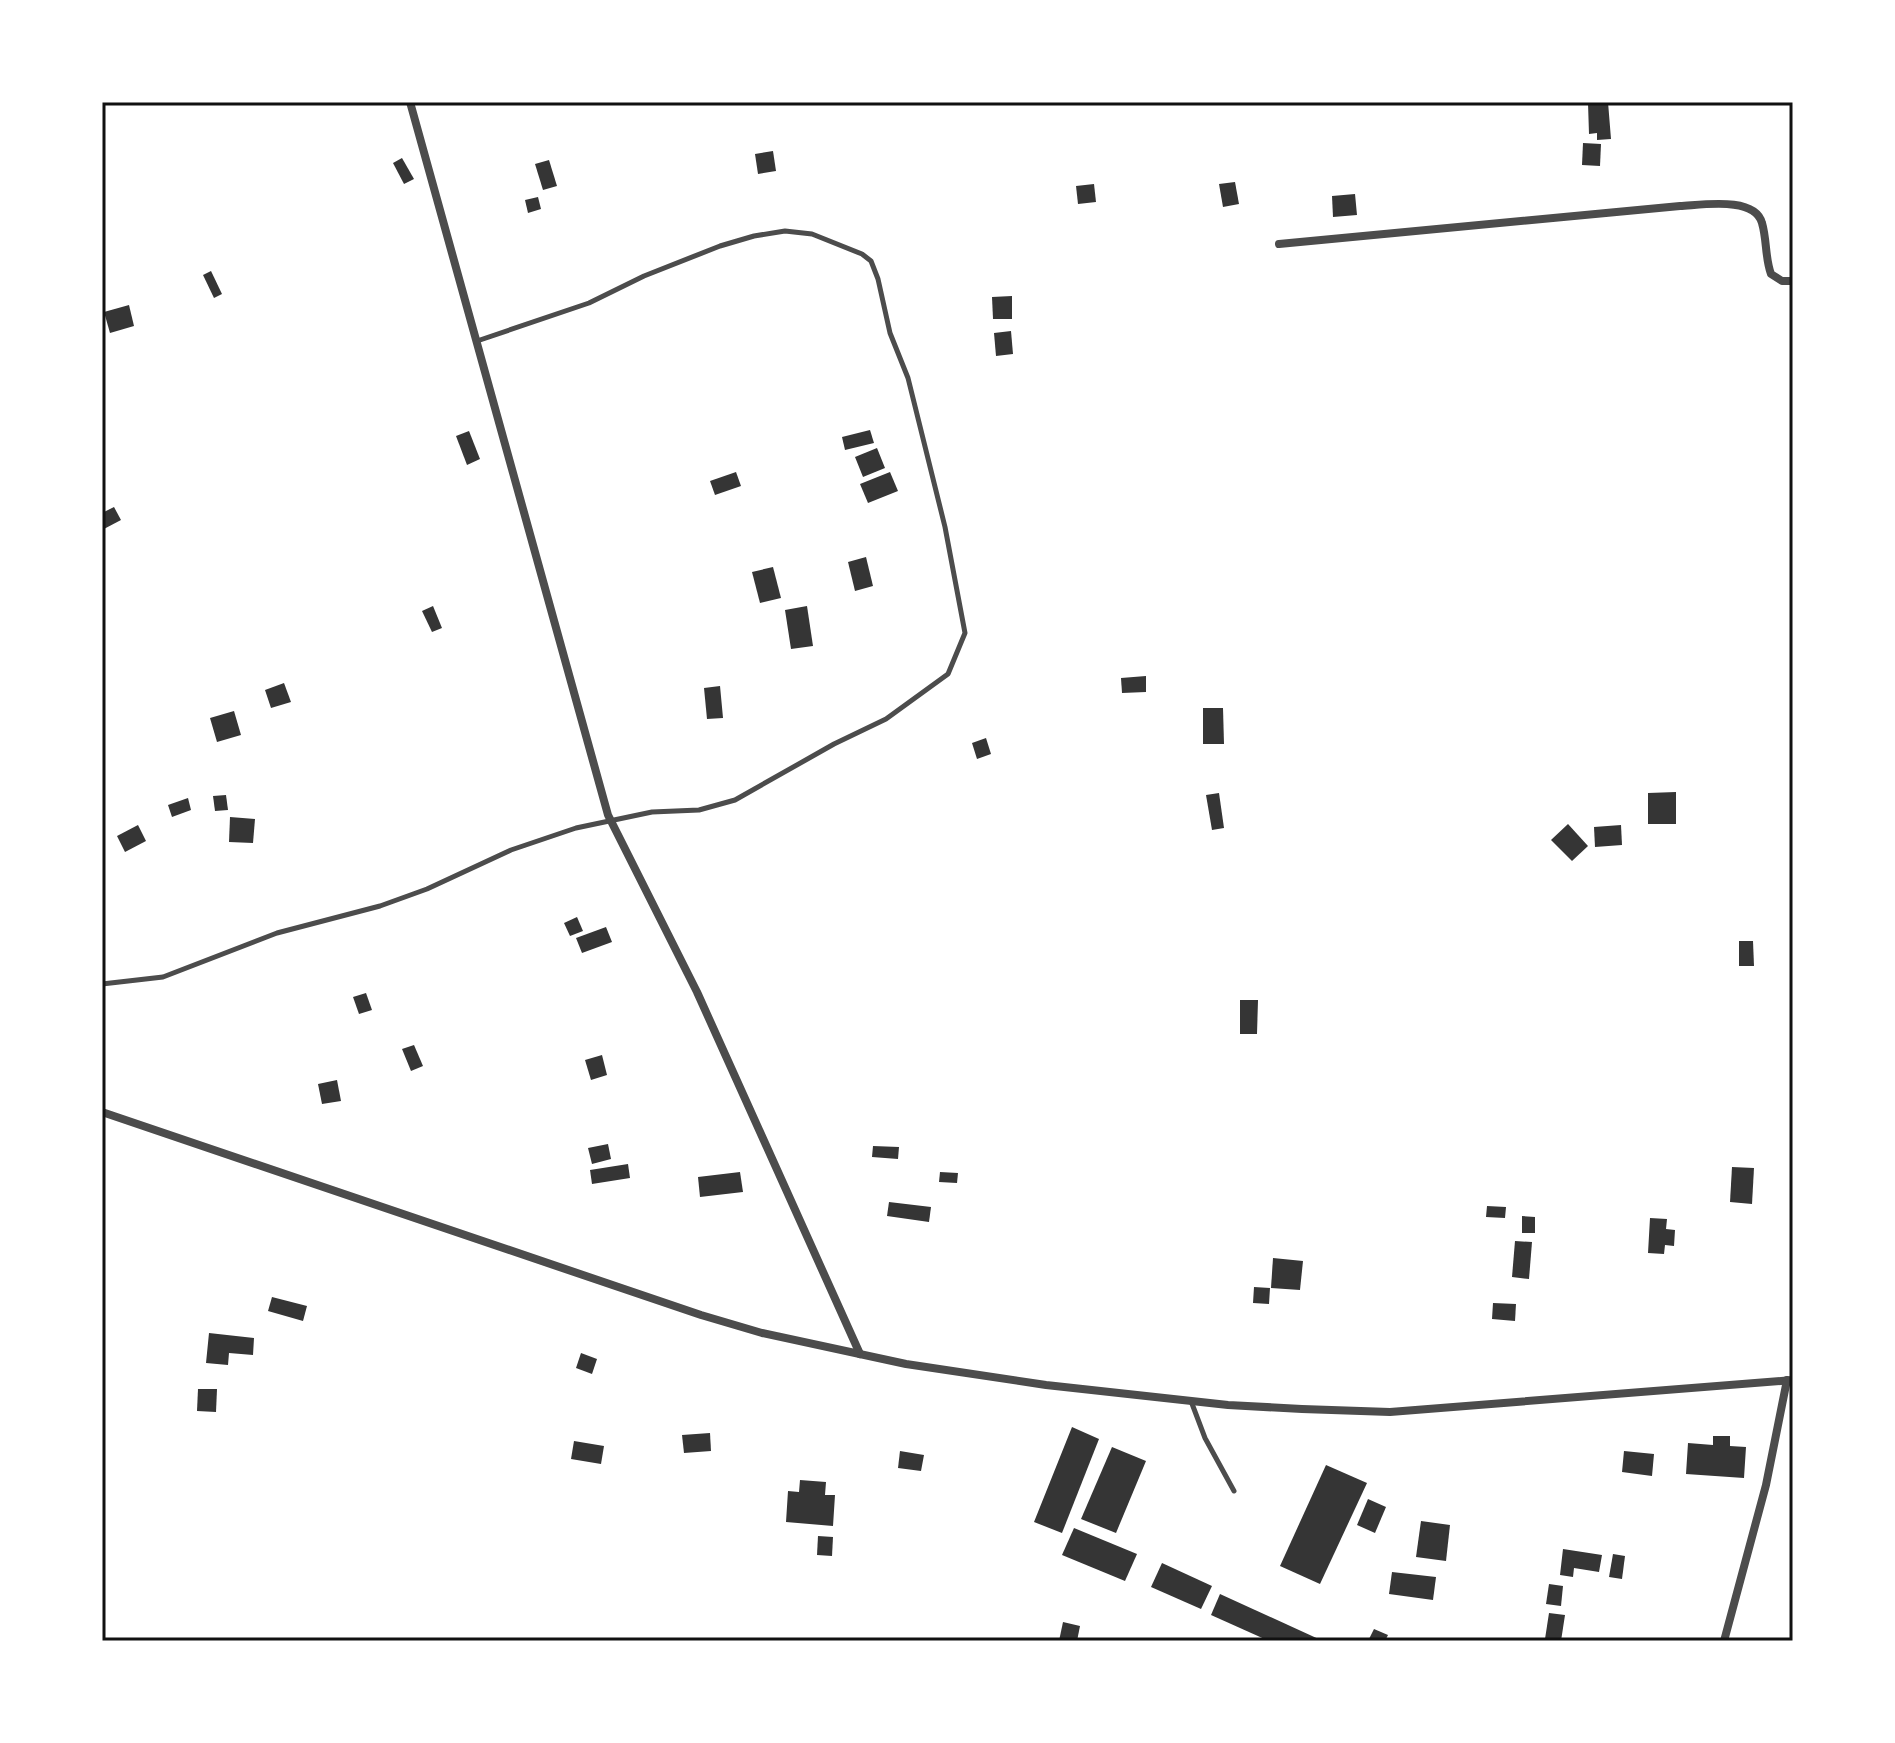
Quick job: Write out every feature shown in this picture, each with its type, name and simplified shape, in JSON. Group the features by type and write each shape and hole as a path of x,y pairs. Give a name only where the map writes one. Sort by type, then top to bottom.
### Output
{"street":[{"path":"410,102 610,820 697,992 860,1354"},
{"path":"1279,244 1680,206 1732,204 1750,208 1762,219 1771,274 1782,281 1793,281"},
{"path":"102,1112 675,1307 762,1333 860,1354 1046,1385 1302,1409 1390,1412 1790,1380 1766,1485 1724,1641"}],"lane":[{"path":"102,984 163,977 277,933 380,906 427,889 511,850 576,828 652,812 699,810 735,800 834,744 886,719 948,674 965,633 945,527 908,378 890,333 871,261 840,243 812,234 785,231 754,236 644,276 589,303 477,341"},
{"path":"1191,1400 1215,1458 1234,1491"}],"building":[{"path":"1608,102 1611,139 1597,140 1597,133 1589,134 1588,103"},
{"path":"1583,143 1601,144 1600,166 1582,165"},
{"path":"773,151 776,171 758,174 755,154"},
{"path":"402,158 414,179 404,184 393,163"},
{"path":"549,160 557,186 543,190 535,164"},
{"path":"1235,182 1239,204 1223,207 1219,184"},
{"path":"1094,184 1096,202 1078,204 1076,186"},
{"path":"1355,194 1357,215 1333,217 1332,196"},
{"path":"538,197 541,209 528,213 525,200"},
{"path":"211,271 222,294 214,298 203,275"},
{"path":"1012,296 1012,319 993,319 992,297"},
{"path":"129,305 134,326 110,333 104,312"},
{"path":"1011,331 1013,354 996,356 994,333"},
{"path":"870,430 874,443 845,450 842,437"},
{"path":"469,431 480,459 467,465 456,436"},
{"path":"877,448 885,468 863,477 855,457"},
{"path":"736,472 741,486 715,495 710,481"},
{"path":"890,472 898,491 868,503 860,484"},
{"path":"114,507 121,520 102,530 102,513"},
{"path":"866,557 873,586 855,591 848,562"},
{"path":"773,567 781,598 760,603 752,572"},
{"path":"433,606 442,628 432,632 422,611"},
{"path":"807,606 813,646 791,649 785,610"},
{"path":"1146,676 1146,692 1122,693 1121,678"},
{"path":"284,683 291,702 271,708 265,690"},
{"path":"720,686 723,718 707,719 704,688"},
{"path":"1203,708 1223,708 1224,744 1203,744"},
{"path":"234,711 241,735 217,742 210,718"},
{"path":"986,738 991,754 977,759 972,743"},
{"path":"1676,792 1676,824 1648,824 1648,793"},
{"path":"1219,793 1224,828 1212,830 1206,795"},
{"path":"226,795 228,810 215,811 213,796"},
{"path":"188,798 191,810 172,817 168,805"},
{"path":"230,817 255,819 253,843 229,842"},
{"path":"1568,824 1588,846 1572,861 1551,840"},
{"path":"138,825 146,841 125,852 117,836"},
{"path":"1621,825 1622,845 1595,847 1594,827"},
{"path":"577,917 583,931 570,936 564,923"},
{"path":"606,927 612,942 582,953 576,938"},
{"path":"1739,941 1753,941 1754,966 1739,966"},
{"path":"366,993 372,1010 359,1014 353,997"},
{"path":"1240,1000 1258,1000 1257,1034 1240,1034"},
{"path":"414,1045 423,1066 411,1071 402,1049"},
{"path":"602,1055 607,1075 591,1080 585,1060"},
{"path":"337,1080 341,1101 322,1104 318,1084"},
{"path":"608,1144 611,1159 592,1164 588,1148"},
{"path":"873,1146 899,1147 898,1159 872,1157"},
{"path":"628,1164 630,1178 592,1184 590,1170"},
{"path":"1732,1167 1754,1168 1752,1204 1730,1202"},
{"path":"740,1172 743,1192 700,1197 698,1177"},
{"path":"940,1172 958,1173 957,1183 939,1182"},
{"path":"889,1202 931,1207 929,1222 887,1216"},
{"path":"1487,1206 1506,1207 1505,1218 1486,1217"},
{"path":"1522,1216 1535,1217 1535,1233 1522,1233"},
{"path":"1650,1218 1667,1219 1666,1229 1675,1230 1674,1246 1665,1245 1664,1254 1648,1253"},
{"path":"1515,1241 1532,1242 1529,1279 1512,1277"},
{"path":"1273,1258 1303,1261 1300,1290 1271,1288"},
{"path":"1254,1287 1270,1288 1269,1304 1253,1303"},
{"path":"272,1297 307,1306 303,1321 268,1311"},
{"path":"1493,1303 1516,1304 1515,1321 1492,1319"},
{"path":"209,1333 254,1338 253,1355 229,1353 228,1365 206,1363"},
{"path":"581,1353 597,1359 592,1374 576,1368"},
{"path":"198,1389 217,1389 216,1412 197,1411"},
{"path":"1072,1427 1099,1439 1062,1533 1034,1522"},
{"path":"710,1433 711,1451 684,1453 682,1435"},
{"path":"1713,1436 1730,1436 1730,1446 1746,1447 1744,1478 1686,1474 1688,1443 1713,1445"},
{"path":"574,1441 604,1446 601,1464 571,1459"},
{"path":"1112,1447 1146,1461 1116,1533 1081,1519"},
{"path":"900,1451 924,1455 921,1471 898,1468"},
{"path":"1624,1451 1654,1454 1652,1476 1622,1472"},
{"path":"1326,1465 1367,1483 1320,1584 1280,1566"},
{"path":"800,1480 826,1482 825,1495 835,1495 833,1526 786,1522 788,1491 799,1492"},
{"path":"1368,1499 1386,1507 1375,1533 1357,1525"},
{"path":"1421,1521 1450,1525 1446,1561 1416,1557"},
{"path":"1074,1528 1137,1554 1125,1581 1062,1555"},
{"path":"818,1536 833,1537 832,1556 817,1555"},
{"path":"1563,1549 1602,1555 1599,1572 1574,1568 1573,1577 1560,1575"},
{"path":"1613,1554 1625,1556 1622,1579 1609,1577"},
{"path":"1162,1563 1212,1586 1201,1609 1151,1587"},
{"path":"1392,1572 1436,1577 1433,1600 1389,1594"},
{"path":"1549,1584 1563,1586 1561,1606 1546,1604"},
{"path":"1220,1594 1323,1641 1269,1641 1211,1615"},
{"path":"1549,1613 1565,1615 1561,1641 1545,1639"},
{"path":"1063,1622 1080,1626 1077,1641 1059,1641"},
{"path":"1374,1629 1388,1635 1385,1641 1368,1641"}]}
